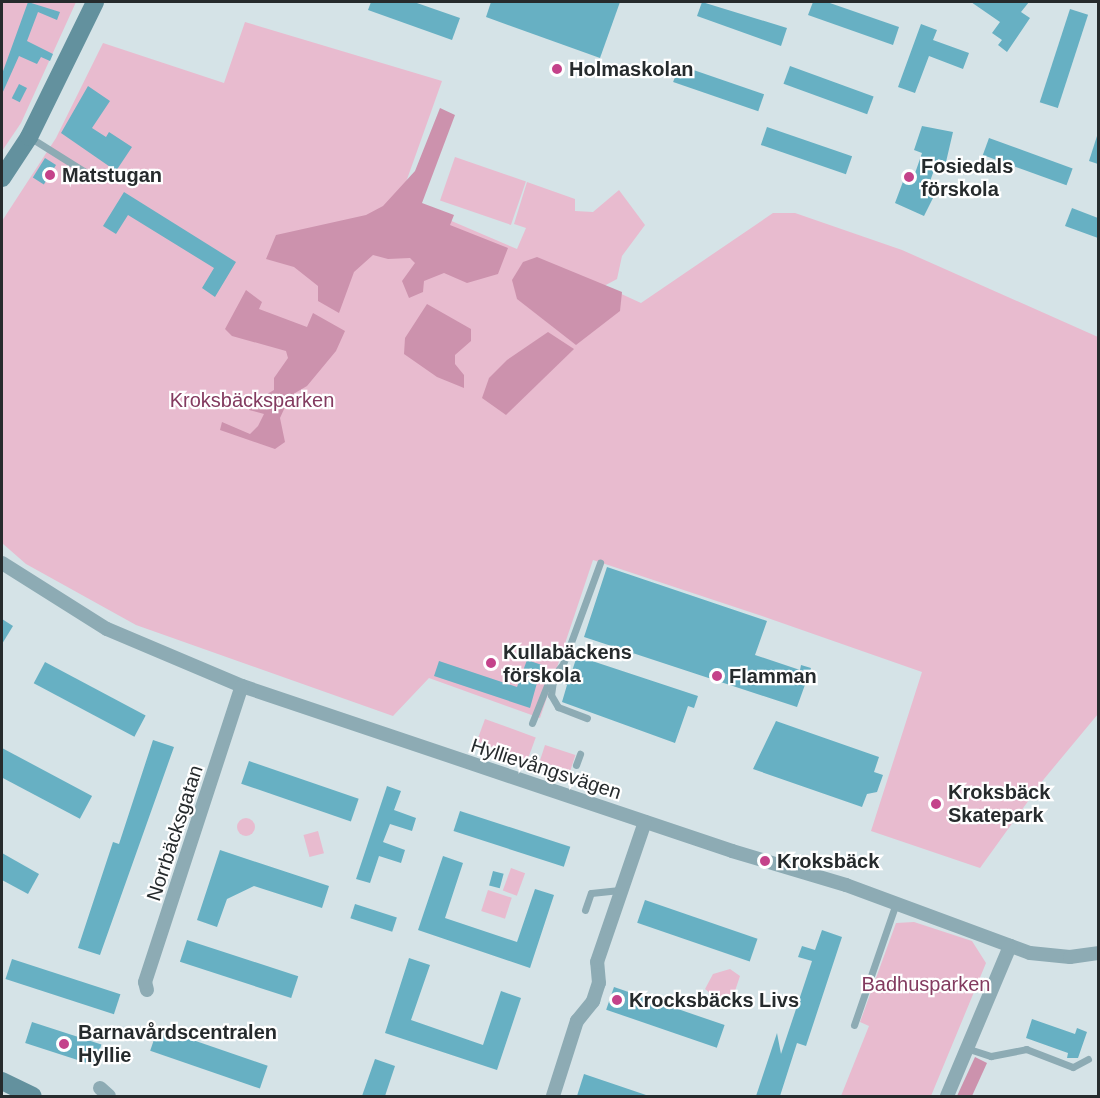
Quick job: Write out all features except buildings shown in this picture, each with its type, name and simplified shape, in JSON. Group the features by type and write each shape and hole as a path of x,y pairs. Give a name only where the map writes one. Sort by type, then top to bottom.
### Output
{"street":[{"path":"2,178 29,137 90,3"},
{"name":"Hyllievångsvägen","path":"2,562 107,629 242,686 645,822 896,903 1010,946 1049,955 1098,953"},
{"name":"Norrbäcksgatan","path":"147,990 145,982 242,686"},
{"path":"553,1096 577,1021 596,992 597,962 645,822"},
{"path":"948,1096 1010,946"},
{"path":"2,1081 33,1096"},
{"path":"102,1096 100,1088 109,1096"}],"lane":[{"path":"29,137 90,176 104,173"},
{"path":"532,723 556,673 563,664 600,563"},
{"path":"556,673 551,688 553,702 587,718"},
{"path":"576,765 580,754"},
{"path":"585,910 591,892 622,890"},
{"path":"854,1025 896,903"},
{"path":"969,1049 991,1056 1026,1049 1073,1067 1088,1059"}],"green space":[{"path":"2,2 76,2 21,123 2,151"},
{"name":"Kroksbäcksparken","path":"245,22 442,81 400,199 517,249 526,228 514,224 527,182 575,199 575,211 593,212 619,190 645,225 622,256 617,279 604,286 641,303 773,213 795,213 902,250 1098,337 1098,714 1044,779 980,868 871,831 922,672 762,616 593,560 540,718 429,678 393,716 136,625 26,564 2,543 2,221 56,138 103,43 224,83"},
{"path":"455,157 526,181 511,225 440,200"},
{"path":"485,719 536,737 528,760 477,742"},
{"path":"545,745 575,755 570,771 540,761"},
{"path":"246,818 254,823 255,827 250,835 246,836 238,831 237,827 242,819"},
{"path":"318,831 324,853 309,857 304,835"},
{"path":"511,868 525,873 517,896 503,891"},
{"path":"488,890 512,898 505,919 481,911"},
{"name":"Badhusparken","path":"914,922 972,941 986,963 931,1096 841,1096 869,1026 860,1022 896,923"},
{"path":"730,969 740,976 729,1009 720,1006 721,1002 705,989 713,974"}],"shaded area":[{"path":"440,108 455,115 422,203 454,215 450,225 508,248 498,274 467,283 444,273 424,281 423,292 409,298 402,281 415,263 410,258 388,259 373,255 354,272 339,313 318,301 318,286 294,267 266,259 276,235 366,215 383,206 415,171"},
{"path":"537,257 622,292 620,311 576,345 517,299 512,280 523,262"},
{"path":"246,290 262,302 259,309 307,327 313,313 345,331 336,351 307,386 290,396 280,418 285,442 275,449 220,430 222,422 250,434 258,426 264,414 249,410 255,401 274,390 274,378 288,358 286,351 232,336 225,329"},
{"path":"427,304 471,329 471,341 455,355 455,364 464,375 464,388 437,377 404,354 405,338"},
{"path":"548,332 574,349 506,415 482,398 489,378 507,360"},
{"path":"975,1057 987,1063 972,1096 957,1096"}],"place":[{"name":"Holmaskolan","path":"557,69"},
{"name":"Matstugan","path":"50,175"},
{"name":"Fosiedals förskola","path":"909,177"},
{"name":"Kullabäckens förskola","path":"491,663"},
{"name":"Flamman","path":"717,676"},
{"name":"Kroksbäck Skatepark","path":"936,804"},
{"name":"Kroksbäck","path":"765,861"},
{"name":"Krocksbäcks Livs","path":"617,1000"},
{"name":"Barnavårdscentralen Hyllie","path":"64,1044"}]}
